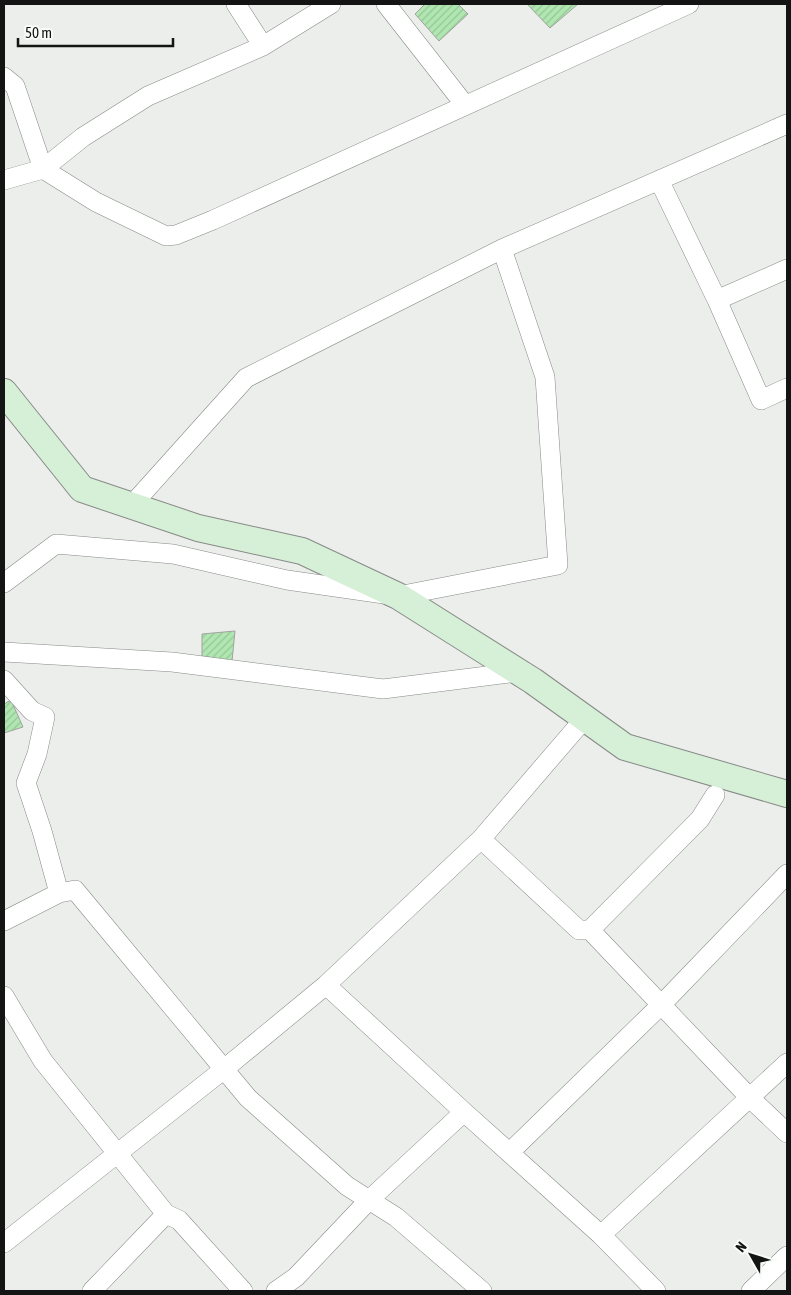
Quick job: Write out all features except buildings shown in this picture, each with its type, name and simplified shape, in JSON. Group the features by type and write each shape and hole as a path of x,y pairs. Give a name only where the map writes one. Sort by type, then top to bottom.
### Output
{"main road":[{"path":"4,392 82,490 198,528 302,551 398,596 518,672 625,747 787,794"}],"street":[{"path":"236,4 263,46"},
{"path":"4,180 43,170 83,137 148,96 263,46 331,4"},
{"path":"386,4 465,104"},
{"path":"4,77 15,86 43,170 96,202 141,225 166,236 176,235 689,4"},
{"path":"131,506 246,378 502,248 787,124"},
{"path":"659,180 718,300 762,400 787,388"},
{"path":"4,583 56,544 173,554 287,580 398,596 558,565 545,377 502,248"},
{"path":"718,300 787,269"},
{"path":"4,652 172,662 383,689 518,672"},
{"path":"4,680 32,711 45,717 36,754 26,783 42,831 59,893"},
{"path":"4,1243 115,1153 224,1070 326,985 481,839 585,718"},
{"path":"481,839 579,930 590,930 700,819 716,795"},
{"path":"510,1152 662,1004 787,874"},
{"path":"4,921 59,893 75,890 248,1098 347,1186 396,1217 482,1291"},
{"path":"590,930 750,1098 787,1133"},
{"path":"326,985 601,1235 656,1291"},
{"path":"4,996 43,1061 115,1153 166,1214 178,1220 243,1291"},
{"path":"601,1235 787,1063"},
{"path":"276,1291 296,1276 369,1200 464,1112"},
{"path":"92,1291 166,1214"},
{"path":"751,1291 787,1256"}]}
